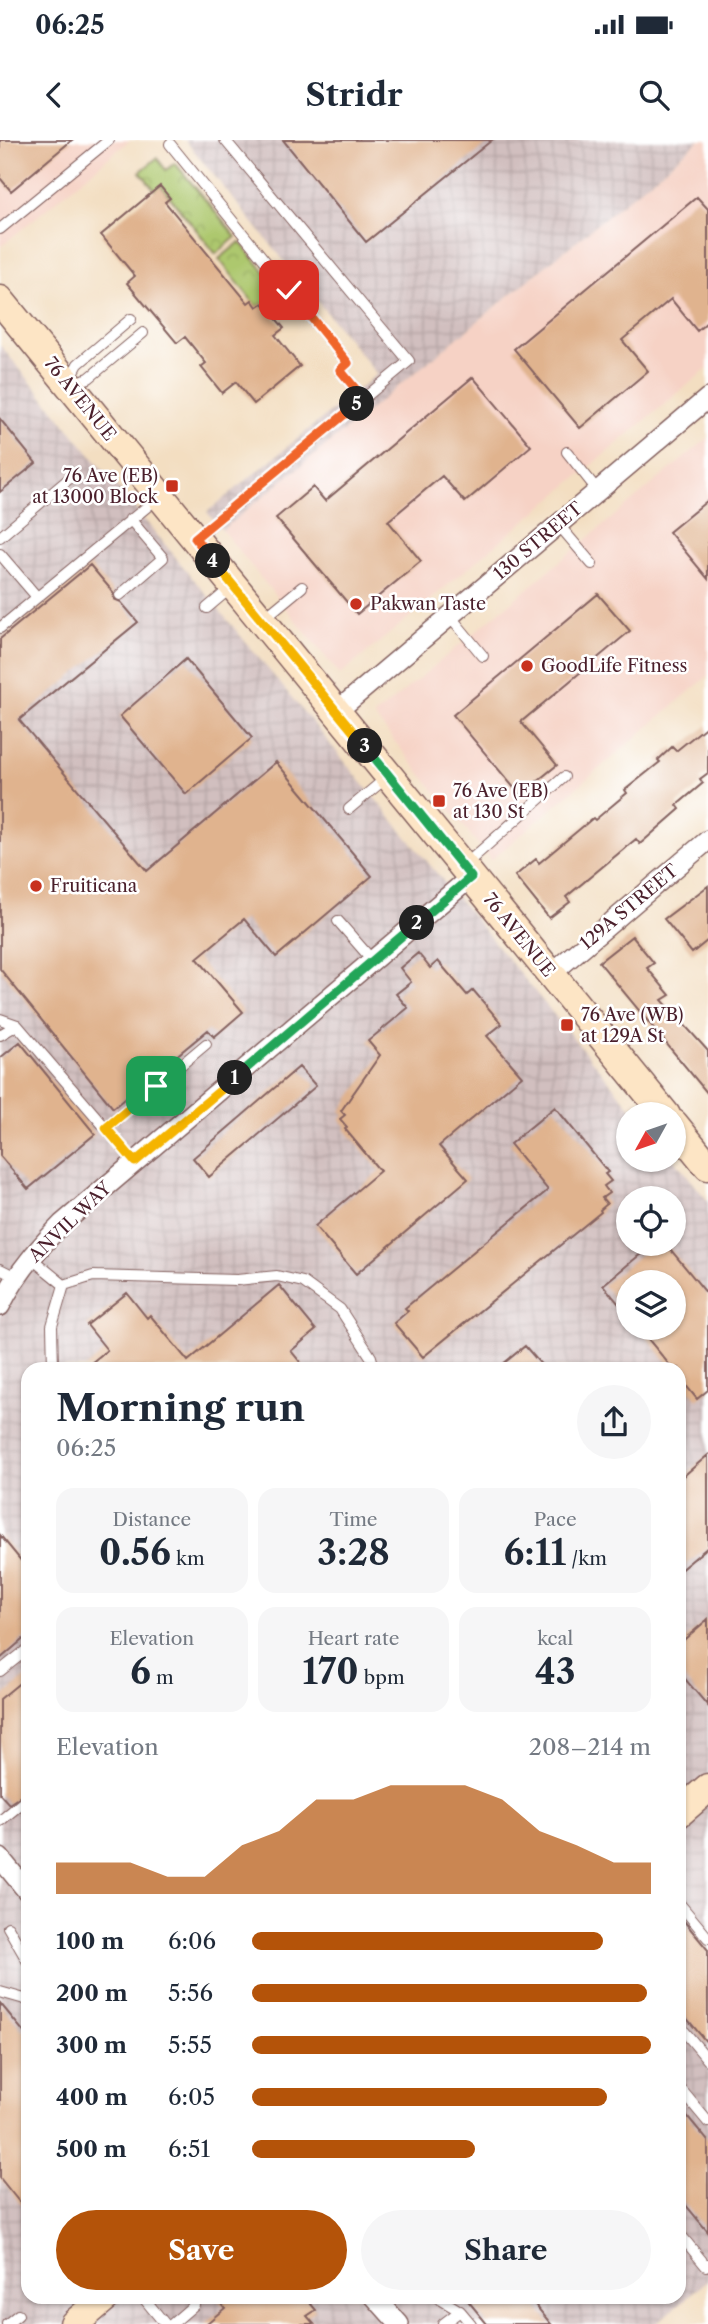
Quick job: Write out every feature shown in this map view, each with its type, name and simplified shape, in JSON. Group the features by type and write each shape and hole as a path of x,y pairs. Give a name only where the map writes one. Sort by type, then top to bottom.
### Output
{"main road":[{"name":"76 AVENUE","path":"0,300 655,1102"},
{"path":"686,1138 707,1162"},
{"path":"686,1807 708,1788"},
{"path":"75,2324 98,2304"}],"street":[{"name":"130 STREET","path":"336,712 708,398"},
{"name":"129A STREET","path":"551,974 708,840"},
{"name":"ANVIL WAY","path":"0,1306 8,1273 30,1258 62,1224 373,961 467,872"},
{"path":"0,1858 21,1884"},
{"path":"381,2304 396,2323"}],"lane":[{"path":"0,229 109,140"},
{"path":"195,538 409,361 225,140"},
{"path":"170,144 348,363 340,370 363,398"},
{"path":"68,384 78,364 131,319"},
{"path":"68,384 89,378 142,333"},
{"path":"567,452 598,491"},
{"path":"0,537 71,477"},
{"path":"0,628 160,496"},
{"path":"120,595 163,558 130,519"},
{"path":"558,524 592,564"},
{"path":"0,554 37,597"},
{"path":"207,608 233,586"},
{"path":"262,621 302,587"},
{"path":"450,616 483,656"},
{"path":"349,809 389,776"},
{"path":"467,872 564,777"},
{"path":"338,921 373,961"},
{"path":"0,1019 17,1024 135,1162"},
{"path":"0,1035 17,1024"},
{"path":"106,1128 206,1044"},
{"path":"30,1258 64,1285"},
{"path":"64,1285 93,1276 237,1280 277,1276 303,1282 340,1309 372,1362"},
{"path":"53,1362 52,1326 64,1285"},
{"path":"0,1671 21,1654"},
{"path":"0,1821 21,1804"},
{"path":"686,1911 708,1938"},
{"path":"8,1927 21,1950"},
{"path":"0,1992 21,1998"},
{"path":"686,2033 708,2060"},
{"path":"686,2095 708,2122"},
{"path":"686,2242 706,2266 708,2264"},
{"path":"149,2304 165,2324"},
{"path":"448,2304 460,2311 471,2324"},
{"path":"173,2324 194,2305"},
{"path":"443,2324 460,2311"},
{"path":"7,2324 18,2315"}],"shaded area":[{"path":"0,140 130,140 0,247"},
{"path":"185,140 700,140 222,530 207,512 377,374"},
{"path":"700,140 708,140 708,368 340,675 222,530"},
{"path":"0,345 626,1102 616,1102 616,1172 685,1172 708,1201 708,2280 686,2298 686,1362 21,1362 21,2304 679,2304 655,2324 0,2324"},
{"path":"708,438 708,676 491,860 374,716"}],"green space":[{"path":"157,158 166,170 175,163 236,237 216,254 161,186 155,190 140,172"},
{"path":"240,242 288,300 272,314 263,303 257,307 219,259"}],"building":[{"path":"0,140 72,140 11,191 0,178"},
{"path":"283,140 492,140 366,242"},
{"path":"160,186 170,198 165,202 248,303 252,300 257,307 263,303 284,328 275,335 300,366 254,404 236,382 222,393 201,367 206,363 185,337 177,343 127,283 135,276 101,235"},
{"path":"697,197 708,209 708,321 697,331 671,299 622,340 648,371 580,428 514,349"},
{"path":"473,377 531,446 465,502 442,476 388,521 421,561 357,614 276,518 313,487 325,501"},
{"path":"0,419 36,463 0,492"},
{"path":"708,500 708,579 669,532"},
{"path":"90,565 113,592 114,599 121,602 138,622 19,720 147,871 276,762 372,876 276,957 244,919 197,958 243,1012 214,1037 208,1030 113,1108 0,969 0,639"},
{"path":"598,594 630,631 521,722 557,765 520,795 453,715"},
{"path":"186,659 252,738 186,794 120,716"},
{"path":"708,725 708,773 700,779 703,783 677,805 680,809 640,844 636,839 566,897 570,902 549,918 515,876 536,859 539,863 593,818 595,820 627,793 625,790 660,762 658,760 672,747 676,751"},
{"path":"708,886 708,940 692,953 664,919"},
{"path":"632,936 654,963 647,968 670,995 662,1000 708,1051 708,1094 599,962"},
{"path":"418,953 430,968 438,961 467,995 473,990 502,1024 487,1036 522,1076 439,1146 468,1179 356,1274 315,1226 380,1171 345,1129 347,1127 340,1119 345,1115 341,1111 380,1055 368,1041 408,1008 396,994 411,982 400,968"},
{"path":"20,1042 95,1134 28,1189 0,1156 0,1058"},
{"path":"299,1067 316,1086 209,1177 193,1158"},
{"path":"555,1107 608,1172 605,1174 611,1181 604,1186 609,1193 602,1198 607,1204 601,1212 423,1357 394,1323 408,1311 405,1308 548,1190 510,1144"},
{"path":"638,1256 676,1256 708,1295 708,1390 697,1399 686,1386 686,1362 667,1362 649,1340 686,1340 686,1270 621,1270"},
{"path":"616,1274 616,1301 603,1285"},
{"path":"279,1285 316,1330 291,1351 300,1362 92,1362 107,1350 87,1325 127,1293 147,1318 150,1315 188,1361"},
{"path":"525,1346 539,1362 505,1362"},
{"path":"708,1455 708,1547 686,1565 686,1474"},
{"path":"0,1535 21,1560 21,1641 0,1659"},
{"path":"708,1619 708,1706 686,1680 686,1638"},
{"path":"21,1682 21,1796 9,1804 0,1794 0,1699"},
{"path":"686,1923 708,1950 708,2044 686,2017"},
{"path":"0,2003 21,2028 21,2204 0,2178"},
{"path":"686,2114 708,2141 708,2232 686,2205"},
{"path":"222,2304 311,2304 316,2310 307,2316 314,2324 206,2324 225,2308"},
{"path":"471,2304 535,2304 551,2324 487,2324"}],"place":[{"name":"76 Ave (EB) at 13000 Block","path":"172,486"},
{"name":"Pakwan Taste","path":"356,604"},
{"name":"GoodLife Fitness","path":"527,666"},
{"name":"76 Ave (EB) at 130 St","path":"439,801"},
{"name":"Fruiticana","path":"36,886"},
{"name":"76 Ave (WB) at 129A St","path":"567,1025"}],"route":[{"path":"156,1086 106,1128 135,1162 471,877 195,538 363,398 340,370 348,363 289,290"}]}
